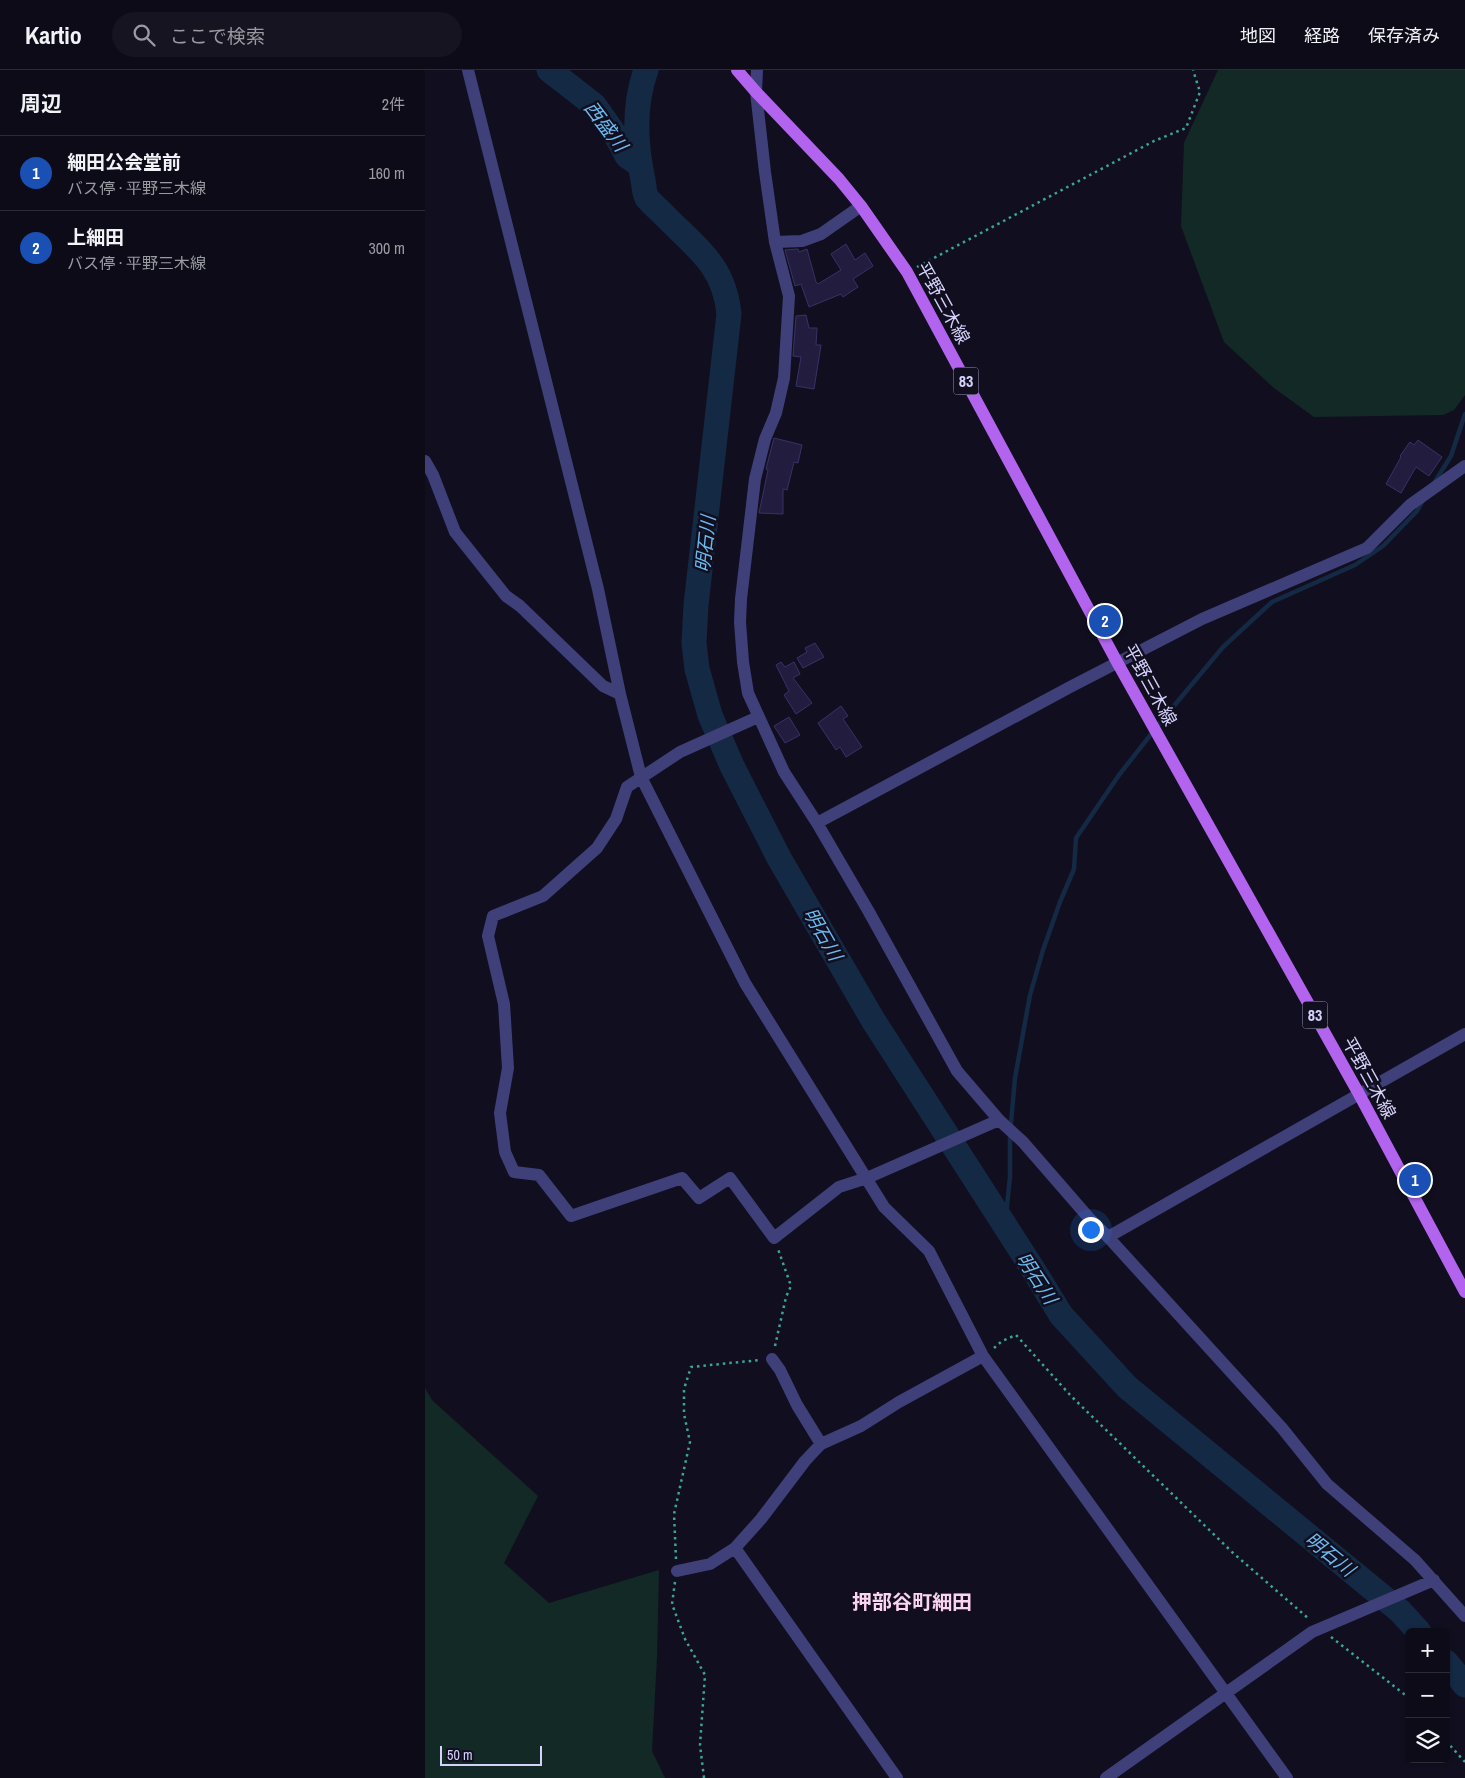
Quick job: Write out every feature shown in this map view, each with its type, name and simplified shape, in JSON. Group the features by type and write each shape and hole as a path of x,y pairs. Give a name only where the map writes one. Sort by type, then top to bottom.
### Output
{"main road":[{"name":"平野三木線","path":"737,70 839,179 861,206 907,272 1117,662 1359,1094 1465,1292"}],"street":[{"path":"468,70 598,589 620,694 641,777 745,983 884,1207 929,1251 983,1356 1287,1778"},
{"path":"757,70 756,92 765,172 775,242 789,296 784,378 776,413 765,439 755,479 741,599 740,622 743,662 748,693 758,717 784,772 817,823 869,912 957,1071 999,1120 1023,1142 1089,1218 1282,1428 1327,1484 1415,1560 1465,1616"},
{"path":"775,242 802,241 821,234 861,206"},
{"path":"425,461 433,474 455,532 506,596 519,606 603,686 620,694"},
{"path":"817,823 1117,662 1202,619 1367,548 1410,505 1465,466"},
{"path":"758,717 680,752 627,787 616,819 597,848 543,896 493,916 488,936 504,1004 508,1068 499,1113 505,1152 514,1172 539,1176 571,1216 682,1178 699,1198 730,1178 775,1238 839,1187 867,1178 999,1120"},
{"path":"1108,1237 1465,1034"},
{"path":"677,1571 710,1564 735,1548 761,1519 805,1461 821,1444 861,1426 899,1402 983,1356"},
{"path":"772,1359 780,1370 797,1406 821,1444"},
{"path":"735,1548 897,1778"},
{"path":"1106,1778 1312,1632 1434,1580"}],"path":[{"path":"907,272 1154,141 1186,128 1200,92 1193,70"},
{"path":"704,1778 700,1745 705,1675 685,1639 672,1604 677,1571 675,1514 690,1442 684,1414 684,1390 691,1367 772,1359 786,1297 791,1286 775,1238"},
{"path":"983,1356 1002,1341 1017,1335 1071,1396 1232,1552 1321,1629 1405,1695"},
{"path":"1450,1745 1465,1762"}],"green space":[{"path":"1218,70 1465,70 1465,395 1454,410 1443,415 1314,417 1274,388 1224,342 1181,226 1184,143"},
{"path":"425,1388 432,1400 538,1496 504,1563 549,1603 659,1570 652,1751 665,1778 425,1778"}],"building":[{"path":"846,244 855,260 865,253 873,266 853,279 858,287 843,297 841,294 809,307 801,284 795,286 785,250 798,249 799,252 807,249 818,284 841,270 831,254"},
{"path":"806,315 809,328 817,328 816,345 821,345 814,389 796,386 801,357 793,356 796,316"},
{"path":"774,438 802,445 798,463 794,462 787,490 783,489 783,514 759,513 768,470 766,469"},
{"path":"1418,440 1442,457 1429,476 1416,467 1401,493 1386,484 1400,456 1410,442 1414,445"},
{"path":"815,643 824,657 803,668 797,658 807,652 805,648"},
{"path":"781,662 785,667 794,662 800,674 793,678 812,703 796,714 784,695 789,691 776,665"},
{"path":"841,706 848,716 843,719 862,747 846,757 840,747 836,750 818,723"},
{"path":"789,717 800,735 785,743 774,726"}],"waterway":[{"name":"西盛川","path":"549,70 594,105 618,139 627,156 639,164"},
{"name":"明石川","path":"646,70 637,111 638,152 645,194 707,258 715,269 726,297 729,314 696,605 694,643 697,669 710,715 732,766 779,858 873,1020 1061,1315 1127,1387 1400,1611 1415,1628"},
{"path":"1434,483 1451,456 1465,414"},
{"path":"1005,1225 1010,1177 1010,1134 1015,1078 1030,995 1043,950 1074,869 1076,838 1119,775 1223,647 1272,602 1355,565 1383,546 1417,511 1422,502"},
{"name":"明石川","path":"1450,1667 1465,1685"}],"place":[{"name":"上細田","path":"1105,621"},
{"name":"細田公会堂前","path":"1415,1180"}],"district":[{"name":"押部谷町細田","path":"912,1602"}]}
